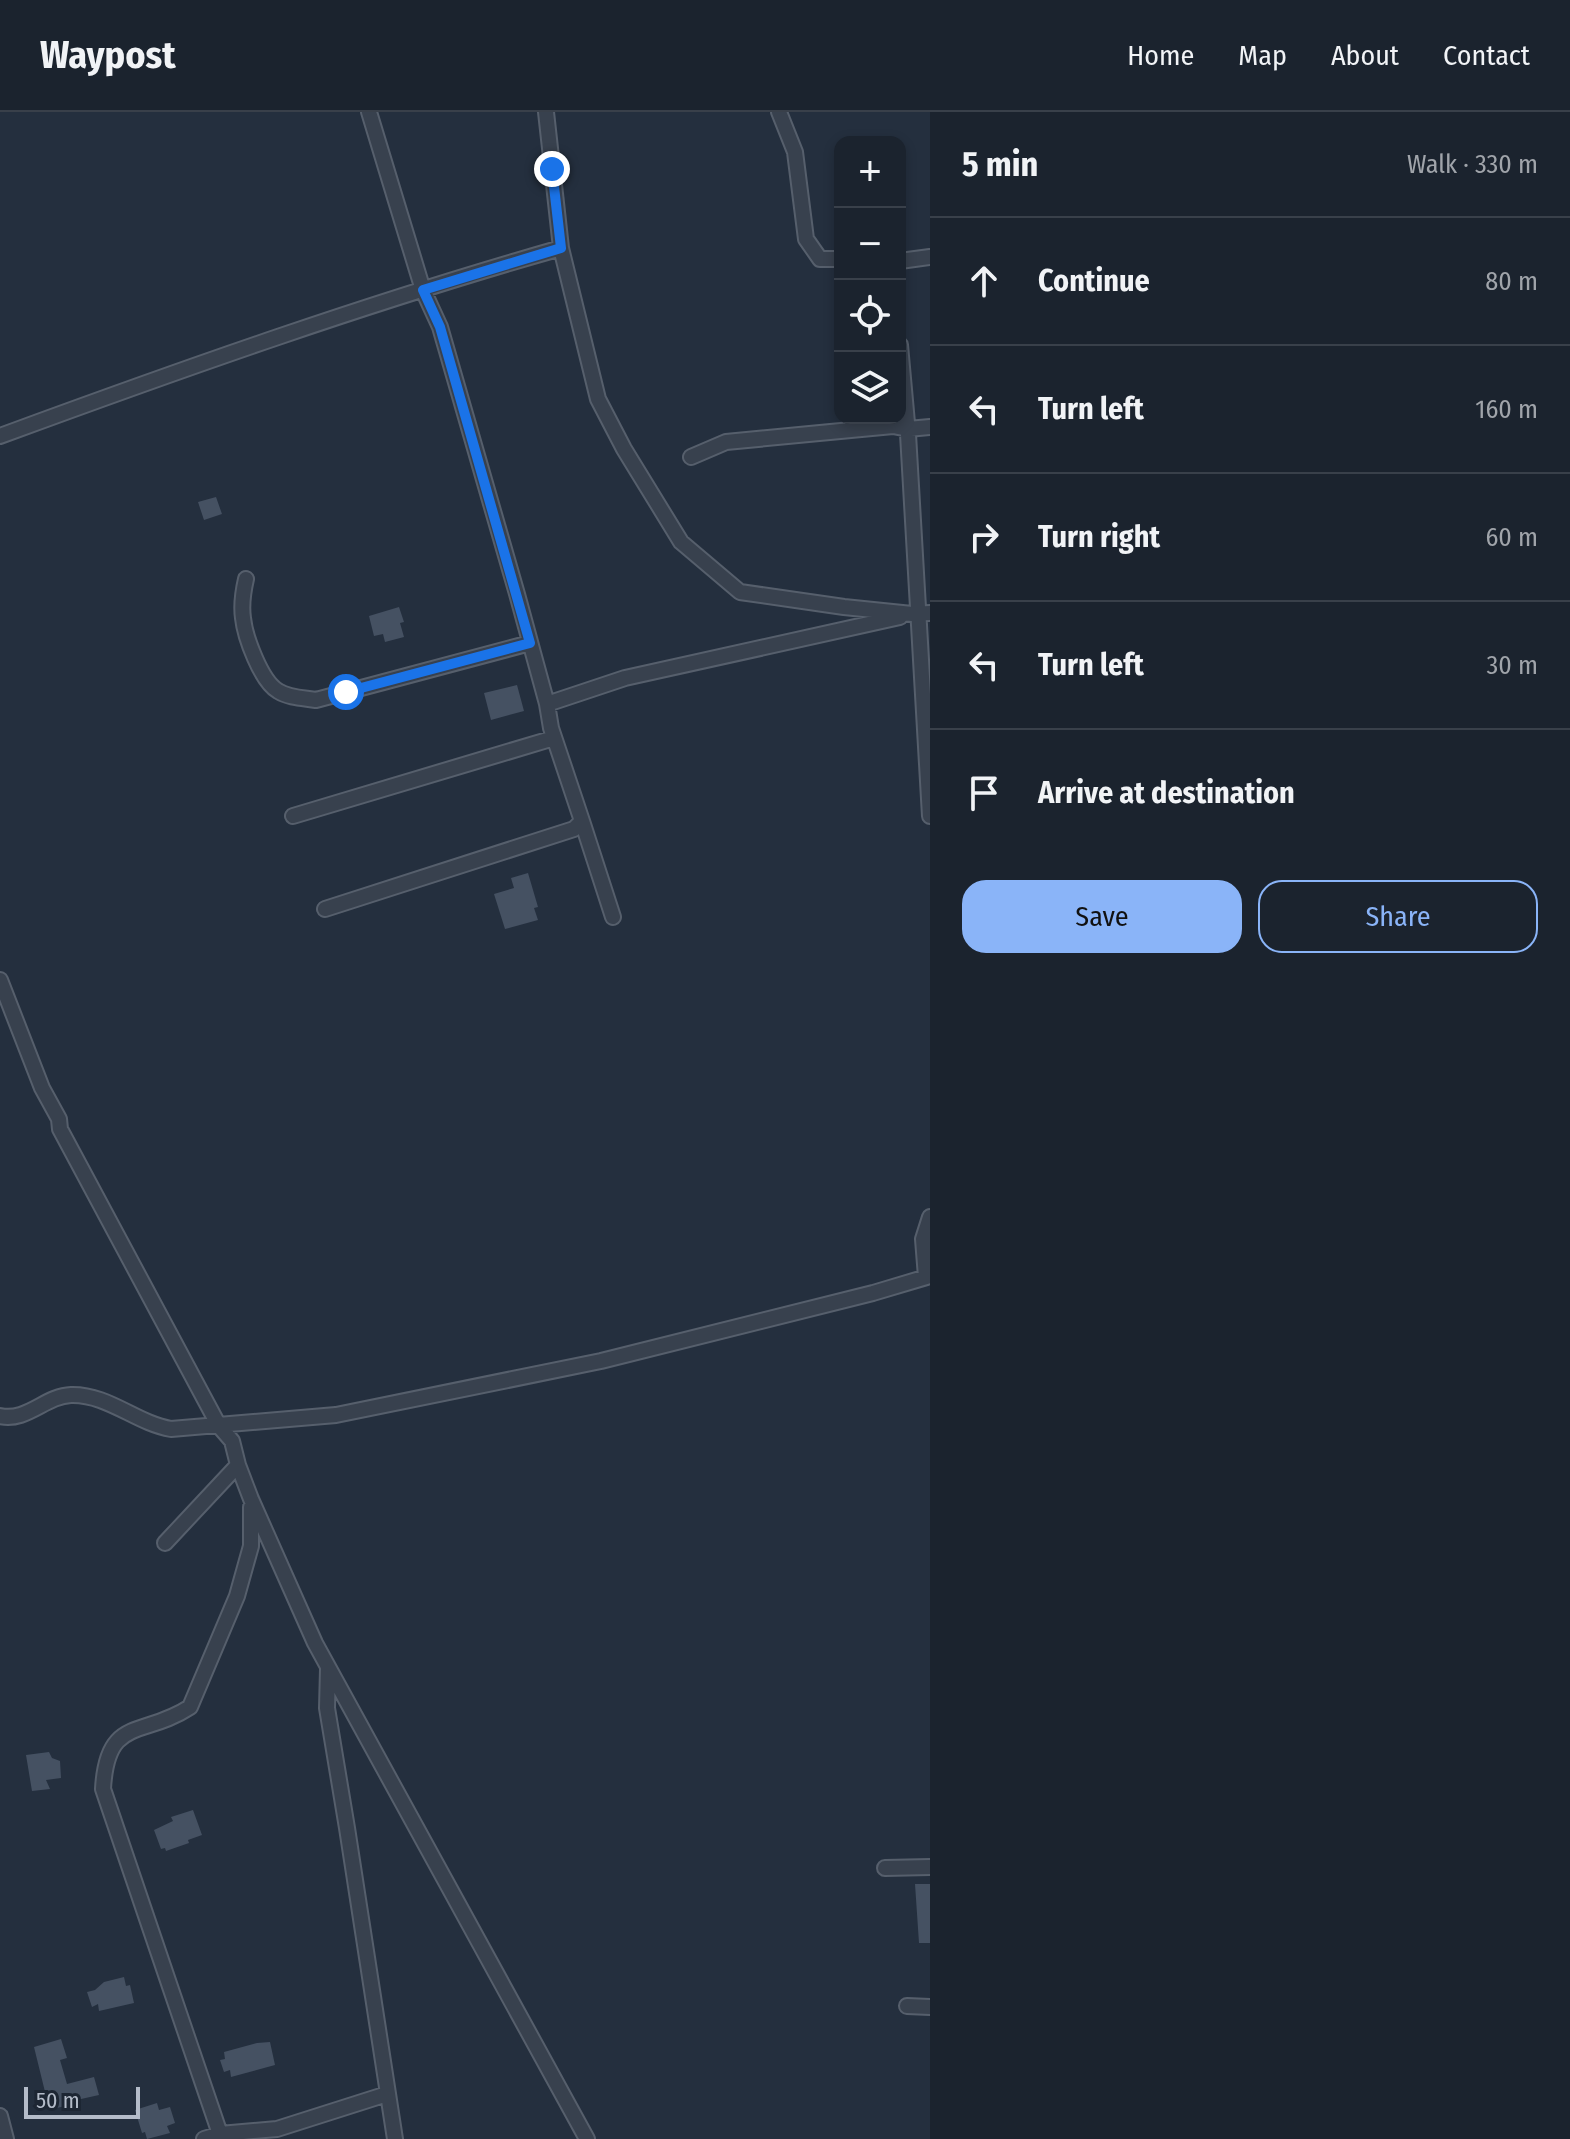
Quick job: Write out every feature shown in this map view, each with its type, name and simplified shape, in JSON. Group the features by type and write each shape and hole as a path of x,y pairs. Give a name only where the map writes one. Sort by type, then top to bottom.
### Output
{"street":[{"path":"369,112 423,290 440,327 554,738 613,917"},
{"path":"546,112 561,248 598,399 624,449 681,542 740,592 920,614"},
{"path":"779,112 795,152 806,239 820,259 834,259"},
{"path":"0,436 210,359 561,248"},
{"path":"906,260 930,257"},
{"path":"901,352 920,614 930,816"},
{"path":"691,457 726,442 893,426 908,429 930,427"},
{"path":"246,579 242,596 243,620 260,671 274,689 284,694 316,700 530,643"},
{"path":"547,704 625,678 920,614"},
{"path":"293,816 554,738"},
{"path":"325,909 574,829 582,821"},
{"path":"0,980 42,1088 59,1119 60,1129 219,1426 232,1441 251,1499 315,1643 587,2139"},
{"path":"0,1416 14,1417 71,1395 109,1403 157,1427 219,1426 336,1415 601,1361 873,1293 928,1276 923,1239 930,1217"},
{"path":"165,1543 238,1465"},
{"path":"220,2134 103,1789 104,1767 113,1746 130,1731 175,1717 190,1707 237,1596 251,1546 251,1499"},
{"path":"328,1667 327,1708 395,2139"},
{"path":"885,1868 930,1867"},
{"path":"907,2006 930,2007"},
{"path":"204,2139 220,2134 277,2129 387,2094"},
{"path":"0,2116 6,2139"}],"building":[{"path":"216,497 222,514 204,520 198,502"},
{"path":"399,607 404,622 400,623 404,637 385,642 383,634 374,636 369,616"},
{"path":"517,685 524,711 491,720 484,693"},
{"path":"528,873 538,907 534,908 538,920 505,929 494,894 514,888 511,878"},
{"path":"49,1752 52,1758 60,1761 61,1778 46,1780 50,1789 32,1791 26,1755"},
{"path":"193,1810 202,1835 166,1851 165,1848 161,1849 154,1830 173,1821 171,1817"},
{"path":"915,1884 930,1884 930,1943 919,1943"},
{"path":"124,1977 126,1986 130,1985 134,2003 99,2011 98,2004 92,2007 87,1992 104,1982"},
{"path":"61,2039 67,2058 60,2060 67,2084 94,2077 99,2095 57,2108 55,2102 48,2104 34,2047"},
{"path":"270,2042 275,2065 231,2077 230,2070 224,2072 220,2060 225,2059 224,2052"},
{"path":"157,2103 159,2110 170,2107 175,2123 167,2126 170,2133 147,2139 135,2110"}],"route":[{"path":"346,692 530,643 440,327 423,290 561,248 552,169"}]}
